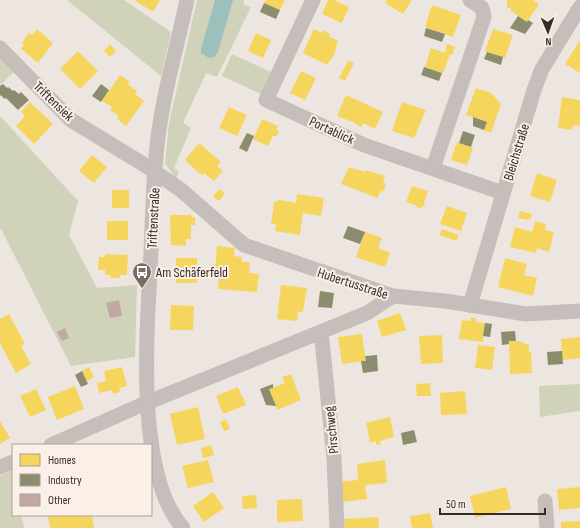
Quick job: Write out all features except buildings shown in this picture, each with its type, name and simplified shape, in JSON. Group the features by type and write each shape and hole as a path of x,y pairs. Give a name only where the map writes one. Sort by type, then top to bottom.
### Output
{"street":[{"name":"Triftenstraße","path":"152,444 147,404 148,324 155,172 159,130 187,0"},
{"name":"Portablick","path":"313,0 266,100 364,145 503,193"},
{"path":"433,168 484,17 482,8 470,0"},
{"name":"Bleichstraße","path":"470,305 534,90 542,70 580,7"},
{"name":"Triftensiek","path":"0,48 71,120 155,172"},
{"name":"Hubertusstraße","path":"155,172 181,190 244,245 393,296 470,305 526,314 580,311"},
{"path":"53,444 367,313 393,296"},
{"name":"Pirschweg","path":"318,334 322,340 334,458 337,528"},
{"name":"Triftenstraße","path":"152,446 156,468 166,502 177,522 183,528"},
{"path":"0,468 12,462"},
{"path":"545,501 547,528"}],"green space":[{"path":"67,0 124,0 171,32 161,76"},
{"path":"197,0 245,0 243,4 251,7 217,77 206,73 183,123 191,128 174,168 179,172 176,179 165,163 169,123"},
{"path":"232,54 271,72 261,94 222,76"},
{"path":"0,55 16,70 0,85"},
{"path":"0,116 78,201 69,235 97,288 137,285 135,357 71,366 1,229 0,230"},
{"path":"580,384 580,411 540,417 539,386"},
{"path":"12,471 12,516 21,516 24,528 0,528 0,476"}],"water":[{"path":"215,0 233,0 218,52 214,57 209,58 201,53 201,49"}],"place":[{"name":"Am Schäferfeld","path":"142,289"}]}
